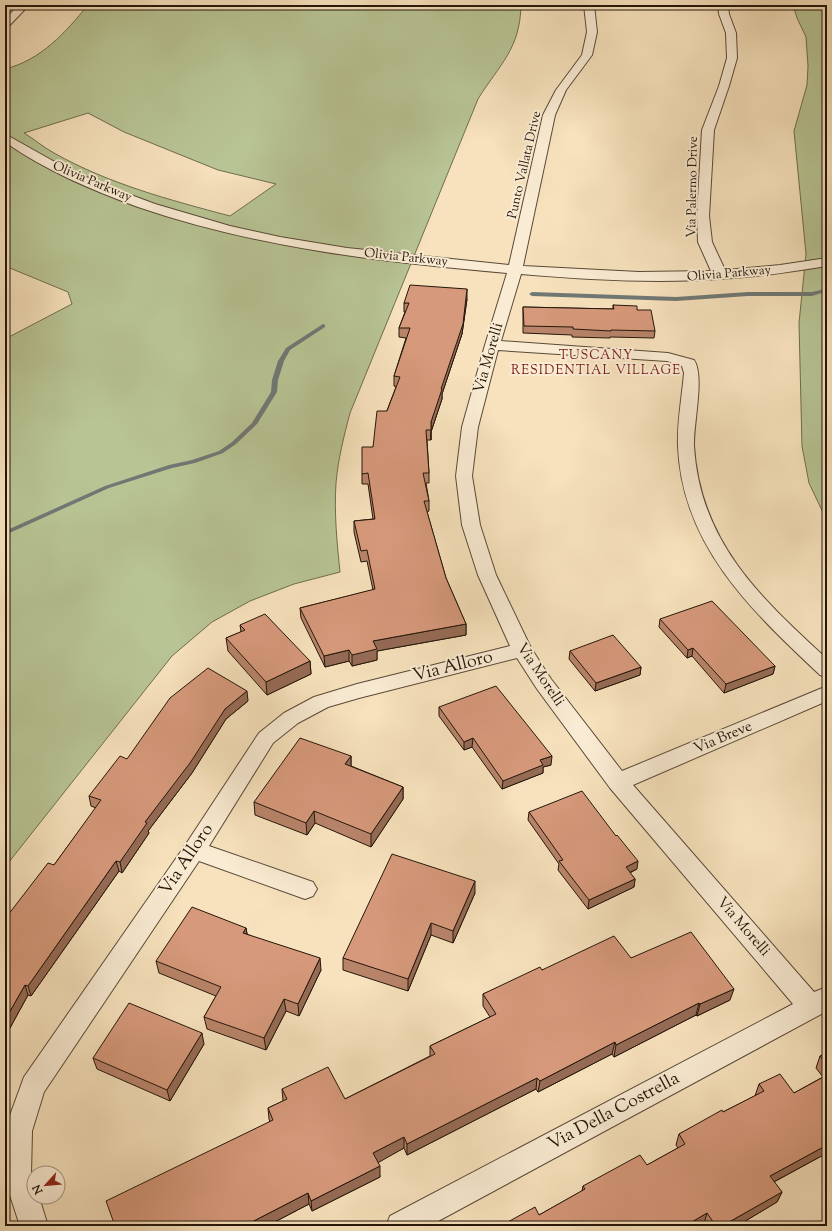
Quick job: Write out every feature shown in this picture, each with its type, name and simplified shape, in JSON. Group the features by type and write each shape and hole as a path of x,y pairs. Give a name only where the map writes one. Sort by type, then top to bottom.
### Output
{"street":[{"path":"5,25 24,5"},
{"name":"Punto Vallata Drive","path":"515,270 550,114 562,90 587,55 592,32 589,5"},
{"name":"Via Palermo Drive","path":"720,275 705,242 703,216 708,130 724,86 732,58 731,33 724,14 723,5"},
{"name":"Olivia Parkway","path":"5,137 34,156 68,174 143,204 220,226 291,243 332,250 515,270 620,277 682,277 720,275 781,269 827,262"},
{"name":"Via Morelli","path":"515,270 492,345 470,427 464,476 471,525 485,568 522,650 544,684 618,782 819,1002"},
{"path":"492,345 668,357 689,363 692,373 686,445 689,474 698,506 717,548 742,586 776,623 827,670"},
{"name":"Via Alloro","path":"34,1226 18,1174 18,1131 33,1086 194,850 266,738 291,718 321,702 335,697 522,650"},
{"name":"Via Breve","path":"618,782 827,693"},
{"path":"194,850 305,889"},
{"name":"Via Della Costrella","path":"400,1226 819,1002"}],"green space":[{"path":"88,5 521,5 520,20 513,45 478,99 350,413 343,439 335,494 340,572 294,584 250,601 212,622 172,656 5,867 5,339 72,304 68,292 5,266 5,69 18,65 41,52 61,35","holes":["88,113 124,132 218,170 276,184 230,216 162,197 96,174 54,153 24,133"]},
{"path":"793,5 827,5 827,521 809,483 802,446 799,323 806,254 794,131 807,85 808,66 806,37"}],"building":[{"path":"410,285 467,289 463,324 431,422 431,430 426,430 429,473 423,473 429,501 424,501 446,578 466,624 373,641 377,649 352,655 349,650 324,656 300,608 375,589 367,550 361,551 354,521 375,519 368,473 362,474 362,447 373,447 377,411 387,411 400,377 394,376 410,328 399,328 409,303 404,303"},
{"path":"613,305 637,306 637,310 651,310 655,331 611,331 573,329 573,327 524,326 523,307 614,309"},
{"path":"712,601 775,666 726,684 693,648 688,650 660,619"},
{"path":"265,614 310,661 266,682 226,638 245,630 240,625"},
{"path":"613,635 641,667 596,683 570,651"},
{"path":"208,668 247,691 225,709 190,763 145,822 147,823 120,862 116,861 28,986 25,985 5,1020 6,914 8,915 48,863 54,865 101,800 89,796 120,756 127,759 170,698"},
{"path":"496,686 552,756 540,760 543,765 503,781 473,738 464,742 439,707"},
{"path":"300,738 351,756 345,764 403,787 371,834 314,811 306,823 254,802"},
{"path":"582,791 616,836 617,835 638,861 626,867 635,879 589,900 559,861 563,860 529,812"},
{"path":"392,854 475,881 453,931 431,923 408,979 343,958"},
{"path":"192,907 246,928 243,933 320,958 298,1004 284,999 264,1038 204,1017 221,987 156,961"},
{"path":"691,932 734,989 700,1004 699,1003 616,1045 615,1042 540,1081 537,1078 407,1144 404,1137 373,1153 380,1166 311,1201 308,1193 244,1226 115,1226 106,1201 273,1120 268,1108 287,1099 282,1089 328,1067 345,1099 435,1054 430,1046 496,1014 483,994 540,967 542,970 614,936 631,958"},
{"path":"129,1003 202,1033 167,1090 93,1058"},
{"path":"827,1053 827,1065 820,1056"},
{"path":"780,1074 794,1093 827,1075 827,1145 770,1176 782,1192 722,1226 716,1226 707,1213 685,1226 508,1226 506,1223 535,1207 539,1215 585,1189 583,1186 640,1155 647,1165 685,1144 679,1134 722,1110 723,1112 764,1091 759,1084"}],"waterway":[{"path":"532,294 676,299 748,294 812,294 823,291 827,287"},
{"path":"5,533 107,487 171,466 193,462 221,452 234,443 254,424 274,392 275,380 281,361 288,349 323,326"}],"district":[{"name":"TUSCANY RESIDENTIAL VILLAGE","path":"596,364"}]}
